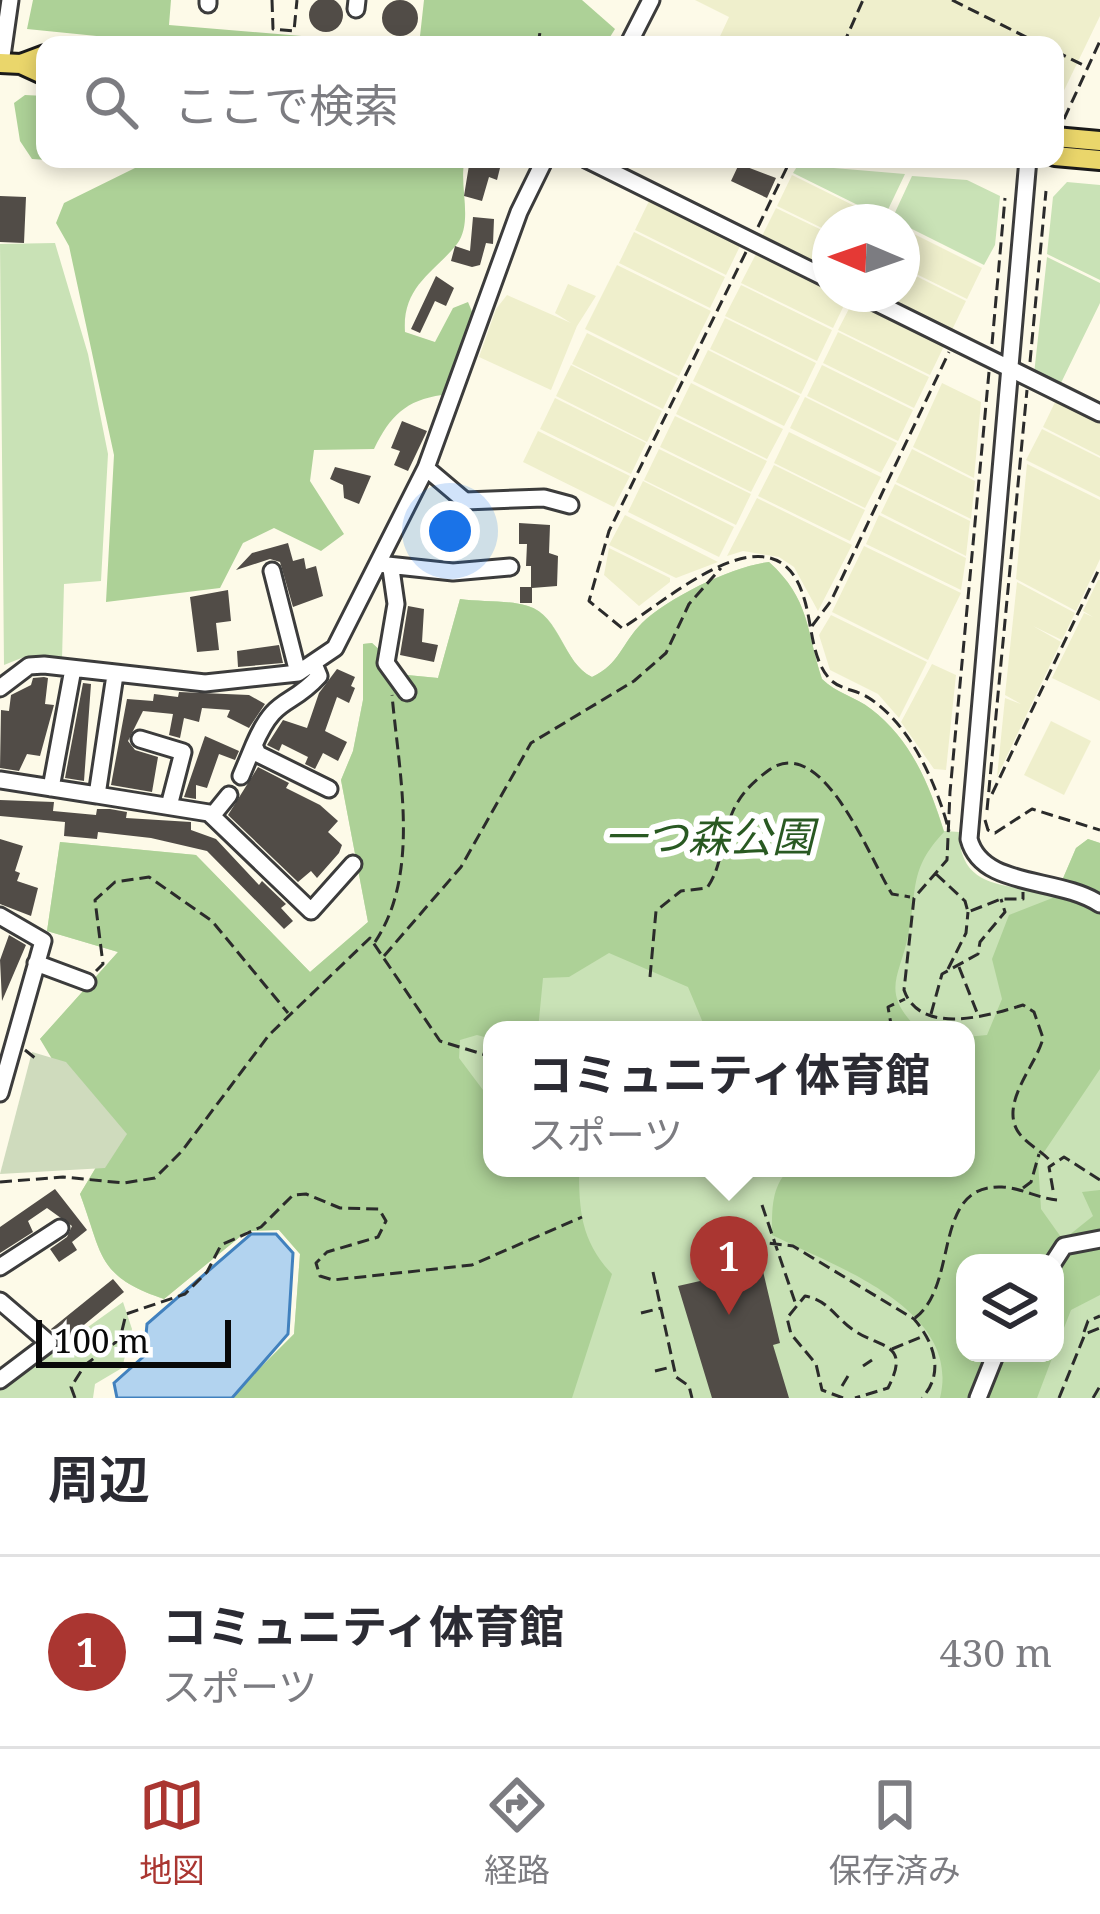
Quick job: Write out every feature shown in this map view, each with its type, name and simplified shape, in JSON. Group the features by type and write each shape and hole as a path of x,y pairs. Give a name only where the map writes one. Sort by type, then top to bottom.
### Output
{"main road":[{"path":"7,64 36,72"},
{"path":"1064,143 1100,141"},
{"path":"1064,146 1100,160"}],"street":[{"path":"7,64 10,0"},
{"path":"633,36 651,0"},
{"path":"0,688 29,666 205,682 306,669 335,648 385,567 512,231 541,168"},
{"path":"604,168 812,271"},
{"path":"1027,168 969,839 972,853 997,874 1043,880 1100,904"},
{"path":"896,312 1100,413"},
{"path":"426,468 465,501 544,498 570,505"},
{"path":"385,567 510,567"},
{"path":"385,567 396,604 385,648 390,668 407,692"},
{"path":"241,776 276,704 307,689 319,676 306,669 272,571"},
{"path":"51,788 73,669"},
{"path":"97,795 115,675"},
{"path":"140,739 183,752 169,806"},
{"path":"254,745 258,754 329,789"},
{"path":"0,780 212,816 311,911 353,864"},
{"path":"212,816 229,795"},
{"path":"0,916 41,936 0,1093"},
{"path":"36,963 87,982"},
{"path":"0,1268 60,1228"},
{"path":"1059,1254 1064,1246 1100,1239"},
{"path":"0,1301 49,1343 0,1380"},
{"path":"978,1398 992,1362"}],"path":[{"path":"272,0 273,29 293,31 297,0"},
{"path":"847,36 863,0"},
{"path":"952,0 1024,36"},
{"path":"539,36 540,32"},
{"path":"1064,123 1100,41"},
{"path":"1064,56 1087,67"},
{"path":"787,168 609,531 589,601 622,628 652,603 725,565 763,556 776,560 803,593 810,626 833,682 868,697 882,709 930,771 951,838"},
{"path":"1046,191 985,818 988,830 995,833 1032,809 1100,830"},
{"path":"907,999 914,898 947,860 951,838 952,769 1005,198"},
{"path":"810,626 820,622 831,601 955,341"},
{"path":"383,957 461,867 531,743 634,681 666,653 689,604 725,565"},
{"path":"989,801 1100,567"},
{"path":"374,944 393,915 402,860 390,668"},
{"path":"650,977 656,910 681,891 706,888 719,871 734,808 751,783 777,764 811,767 835,790 892,894 914,898"},
{"path":"931,1018 936,990 966,933 968,912 965,902 937,874"},
{"path":"87,982 103,964 95,900 115,882 149,877 212,921 289,1015"},
{"path":"968,912 1001,899 1022,899 1023,891"},
{"path":"947,971 978,954 980,942 1005,913 1001,899"},
{"path":"0,1182 63,1177 124,1183 155,1178 289,1015 370,938 440,1041 483,1054"},
{"path":"958,965 979,1015"},
{"path":"907,999 931,1018 979,1015 1022,1005 1039,1022 1040,1052 1027,1069 1014,1120 1052,1163 1053,1190"},
{"path":"890,1021 888,1007 907,999"},
{"path":"1022,1190 1031,1182 1039,1152"},
{"path":"1052,1163 1072,1158 1100,1180"},
{"path":"914,1319 938,1291 955,1213 966,1198 997,1186 1057,1200"},
{"path":"75,1398 71,1387 121,1339 126,1314 185,1294 207,1272 221,1245 261,1227 293,1195 306,1194 340,1208 380,1209 386,1221 377,1238 327,1252 316,1263 320,1276 333,1280 472,1265 582,1217"},
{"path":"762,1205 796,1306"},
{"path":"734,1239 793,1246 914,1319 926,1335 937,1366 932,1388 922,1398"},
{"path":"653,1272 673,1366 692,1398"},
{"path":"839,1398 822,1390 812,1354 791,1334 788,1318 806,1296 816,1298 855,1332 891,1350 897,1370 888,1388 855,1398"},
{"path":"640,1313 661,1308"},
{"path":"1059,1398 1085,1334 1083,1326 1100,1316"},
{"path":"1085,1334 1100,1328"},
{"path":"891,1350 926,1335"},
{"path":"862,1366 872,1360"},
{"path":"655,1371 673,1366"},
{"path":"842,1386 848,1376"},
{"path":"1094,1396 1100,1386"}],"green space":[{"path":"33,0 171,0 169,25 301,36 97,36 27,29"},
{"path":"424,0 582,0 615,29 611,36 420,36"},
{"path":"695,0 1100,0 1100,16 1064,90 1064,36 720,36 729,17"},
{"path":"25,95 36,96 36,159 20,141 14,103"},
{"path":"135,168 464,168 462,235 421,282 405,316 405,332 435,342 453,308 468,302 473,314 442,395 400,412 374,449 314,450 310,481 344,534 321,551 274,528 243,543 220,588 106,602 114,455 69,246 56,223 64,203"},
{"path":"796,168 834,168 905,174 891,204 856,204 793,173"},
{"path":"792,175 851,204 812,204 812,223 777,206"},
{"path":"912,176 967,180 1000,196 995,245 984,265 920,233 920,204 899,204"},
{"path":"1067,182 1100,185 1100,280 1047,254 1053,197"},
{"path":"650,199 741,244 726,275 635,230"},
{"path":"776,208 812,225 812,264 761,238"},
{"path":"634,232 725,277 710,308 619,263"},
{"path":"920,237 982,268 967,299 920,276"},
{"path":"55,243 88,354 108,454 101,581 64,584 62,659 24,657 4,665 0,244"},
{"path":"757,252 812,280 812,312 841,312 833,328 741,283"},
{"path":"1047,257 1100,283 1100,303 1059,387 1034,374"},
{"path":"617,265 711,311 679,376 585,329"},
{"path":"920,278 966,301 951,332 911,312 920,312"},
{"path":"568,284 596,296 577,326 551,390 479,357 496,309 507,295 571,323 555,313"},
{"path":"741,285 832,330 817,361 725,316"},
{"path":"847,312 880,312 945,344 930,375 838,330"},
{"path":"725,318 816,363 801,394 710,349"},
{"path":"838,332 929,377 914,408 823,363"},
{"path":"587,333 678,378 663,409 572,364"},
{"path":"708,350 800,396 784,426 693,381"},
{"path":"571,365 662,411 647,442 556,396"},
{"path":"822,365 913,410 898,441 807,396"},
{"path":"691,383 783,429 767,459 676,414"},
{"path":"942,383 981,402 974,478 913,447"},
{"path":"1058,396 1100,417 1100,456 1043,427"},
{"path":"805,397 897,443 881,473 790,428"},
{"path":"555,398 646,443 631,474 540,429"},
{"path":"675,416 767,461 751,492 660,447"},
{"path":"1042,429 1100,458 1100,497 1026,460"},
{"path":"538,431 630,476 614,507 523,462"},
{"path":"789,432 881,477 865,508 774,463"},
{"path":"659,449 751,494 736,525 644,480"},
{"path":"912,449 975,481 971,519 896,482"},
{"path":"1027,464 1100,500 1100,559 1076,611 1016,579"},
{"path":"774,465 865,510 850,541 758,496"},
{"path":"643,481 734,527 719,557 628,512"},
{"path":"895,484 970,521 966,556 881,513"},
{"path":"757,498 852,545 818,611 794,567 779,557 743,551 727,556"},
{"path":"625,515 718,562 676,578 609,545"},
{"path":"879,515 966,558 961,590 866,544"},
{"path":"864,546 961,593 928,660 832,612"},
{"path":"609,548 670,582 639,606 604,575"},
{"name":"一つ森公園","path":"769,562 800,602 822,679 871,709 897,734 925,781 944,831 959,832 968,866 978,876 1055,897 1076,848 1088,839 1100,843 1100,1398 230,1398 294,1334 300,1254 279,1230 247,1231 164,1299 125,1281 105,1261 80,1194 116,1134 40,1039 118,952 47,931 60,842 196,855 310,972 368,922 341,780 353,751 363,700 363,644 372,643 407,675 438,678 460,599 512,603 528,606 548,619 574,661 592,677 615,660 642,623 720,576"},
{"name":"一つ森公園","path":"769,562 800,602 822,679 871,709 897,734 917,764 944,832 919,869 896,985 900,1005 911,1021 702,1021 688,987 609,953 569,977 543,978 539,1021 483,1021 483,1037 460,1040 459,1058 483,1090 483,1177 579,1177 584,1225 594,1250 612,1274 572,1398 230,1398 294,1334 300,1254 279,1230 247,1231 164,1299 125,1281 105,1261 80,1194 116,1134 73,1094 40,1039 118,952 47,931 60,842 196,855 310,972 368,922 341,780 353,751 363,700 363,644 372,643 407,675 438,678 460,599 512,603 539,611 574,661 592,677 615,660 642,623 668,603 720,576"},
{"path":"1098,580 1100,701 1052,678 1084,613 1093,617 1083,611"},
{"path":"1017,582 1075,613 1062,640 1033,626 1061,642 997,777 1005,698 1021,704 1005,695"},
{"path":"831,615 927,662 899,718 878,694 830,670 819,635"},
{"path":"932,664 956,675 946,770 934,769 901,722"},
{"path":"1051,721 1091,741 1064,795 1024,775"},
{"path":"1088,839 1100,843 1100,1069 1038,1161 1041,1209 1063,1240 1093,1216 1082,1192 1100,1190 1100,1295 1071,1310 1064,1328 1064,1254 956,1254 956,1362 1051,1362 1037,1398 940,1398 942,1367 932,1339 913,1316 859,1277 772,1235 776,1190 783,1177 975,1177 975,1036 987,1035 1002,999 992,959 1009,915 1055,897 1076,848"},
{"path":"32,1052 66,1062 127,1134 105,1168 0,1174"},
{"path":"123,1302 132,1329 122,1368 95,1384 93,1398 0,1398 0,1390"}],"water":[{"path":"251,1234 276,1234 293,1253 288,1334 232,1398 117,1398 114,1383 144,1356 147,1324"}],"building":[{"path":"319,-1 333,-1 342,8 342,22 333,31 319,31 310,22 310,8"},
{"path":"400,0 413,5 418,18 413,31 400,36 387,31 382,18 387,5"},
{"path":"469,168 500,168 497,180 489,177 482,201 464,196"},
{"path":"737,168 776,178 767,198 731,181"},
{"path":"0,196 26,197 24,243 0,242"},
{"path":"473,217 494,219 493,244 486,243 480,265 472,267 451,261 455,246 470,251"},
{"path":"436,276 454,288 446,306 435,301 420,333 411,329"},
{"path":"402,421 427,431 408,471 394,465 400,451 391,448"},
{"path":"335,467 371,476 359,504 344,498 343,485 330,479"},
{"path":"519,523 550,525 549,553 558,556 557,586 532,588 532,603 520,603 520,587 531,587 531,566 526,566 527,544 519,544"},
{"path":"288,543 293,561 304,558 306,569 316,566 323,596 293,607 280,562 270,559 236,570 252,553"},
{"path":"228,590 231,621 216,623 219,650 197,652 190,597"},
{"path":"408,606 424,609 422,642 438,645 434,662 400,655"},
{"path":"279,645 283,663 238,667 237,651"},
{"path":"337,669 355,677 349,703 337,697 325,731 347,742 338,761 323,753 315,769 305,764 308,757 282,744 279,751 267,745 283,720 307,728 319,693"},
{"path":"33,678 48,678 45,704 54,705 40,756 27,754 19,771 0,768 1,710 9,711 11,695 31,685"},
{"path":"83,683 91,684 84,781 65,778"},
{"path":"179,692 249,695 265,704 249,728 227,717 230,710 202,708 199,722 184,718 180,738 169,735 173,714 143,711 128,741 135,750 158,757 152,792 111,785 127,699 153,701 154,694 178,697"},
{"path":"205,736 239,751 235,760 219,754 207,788 196,785 196,799 184,797"},
{"path":"258,767 289,783 286,788 320,805 338,821 328,832 342,845 317,878 311,871 298,882 228,815"},
{"path":"0,800 54,802 53,811 96,815 97,809 110,809 127,812 126,818 191,822 191,830 216,839 259,885 262,881 286,904 281,908 293,921 284,929 207,851 98,832 97,839 64,836 65,822 0,816"},
{"path":"0,839 23,846 15,871 20,873 17,881 38,888 31,916 0,904"},
{"path":"9,935 26,945 2,1001 0,960"},
{"path":"55,1189 87,1230 72,1242 77,1250 59,1262 50,1249 67,1237 72,1226 47,1208 28,1221 33,1232 0,1253 0,1227"},
{"path":"762,1267 780,1343 773,1345 789,1398 712,1398 678,1286"},
{"path":"113,1279 124,1292 62,1343 51,1329"}],"place":[{"name":"コミュニティ体育館","path":"729,1315"}]}
